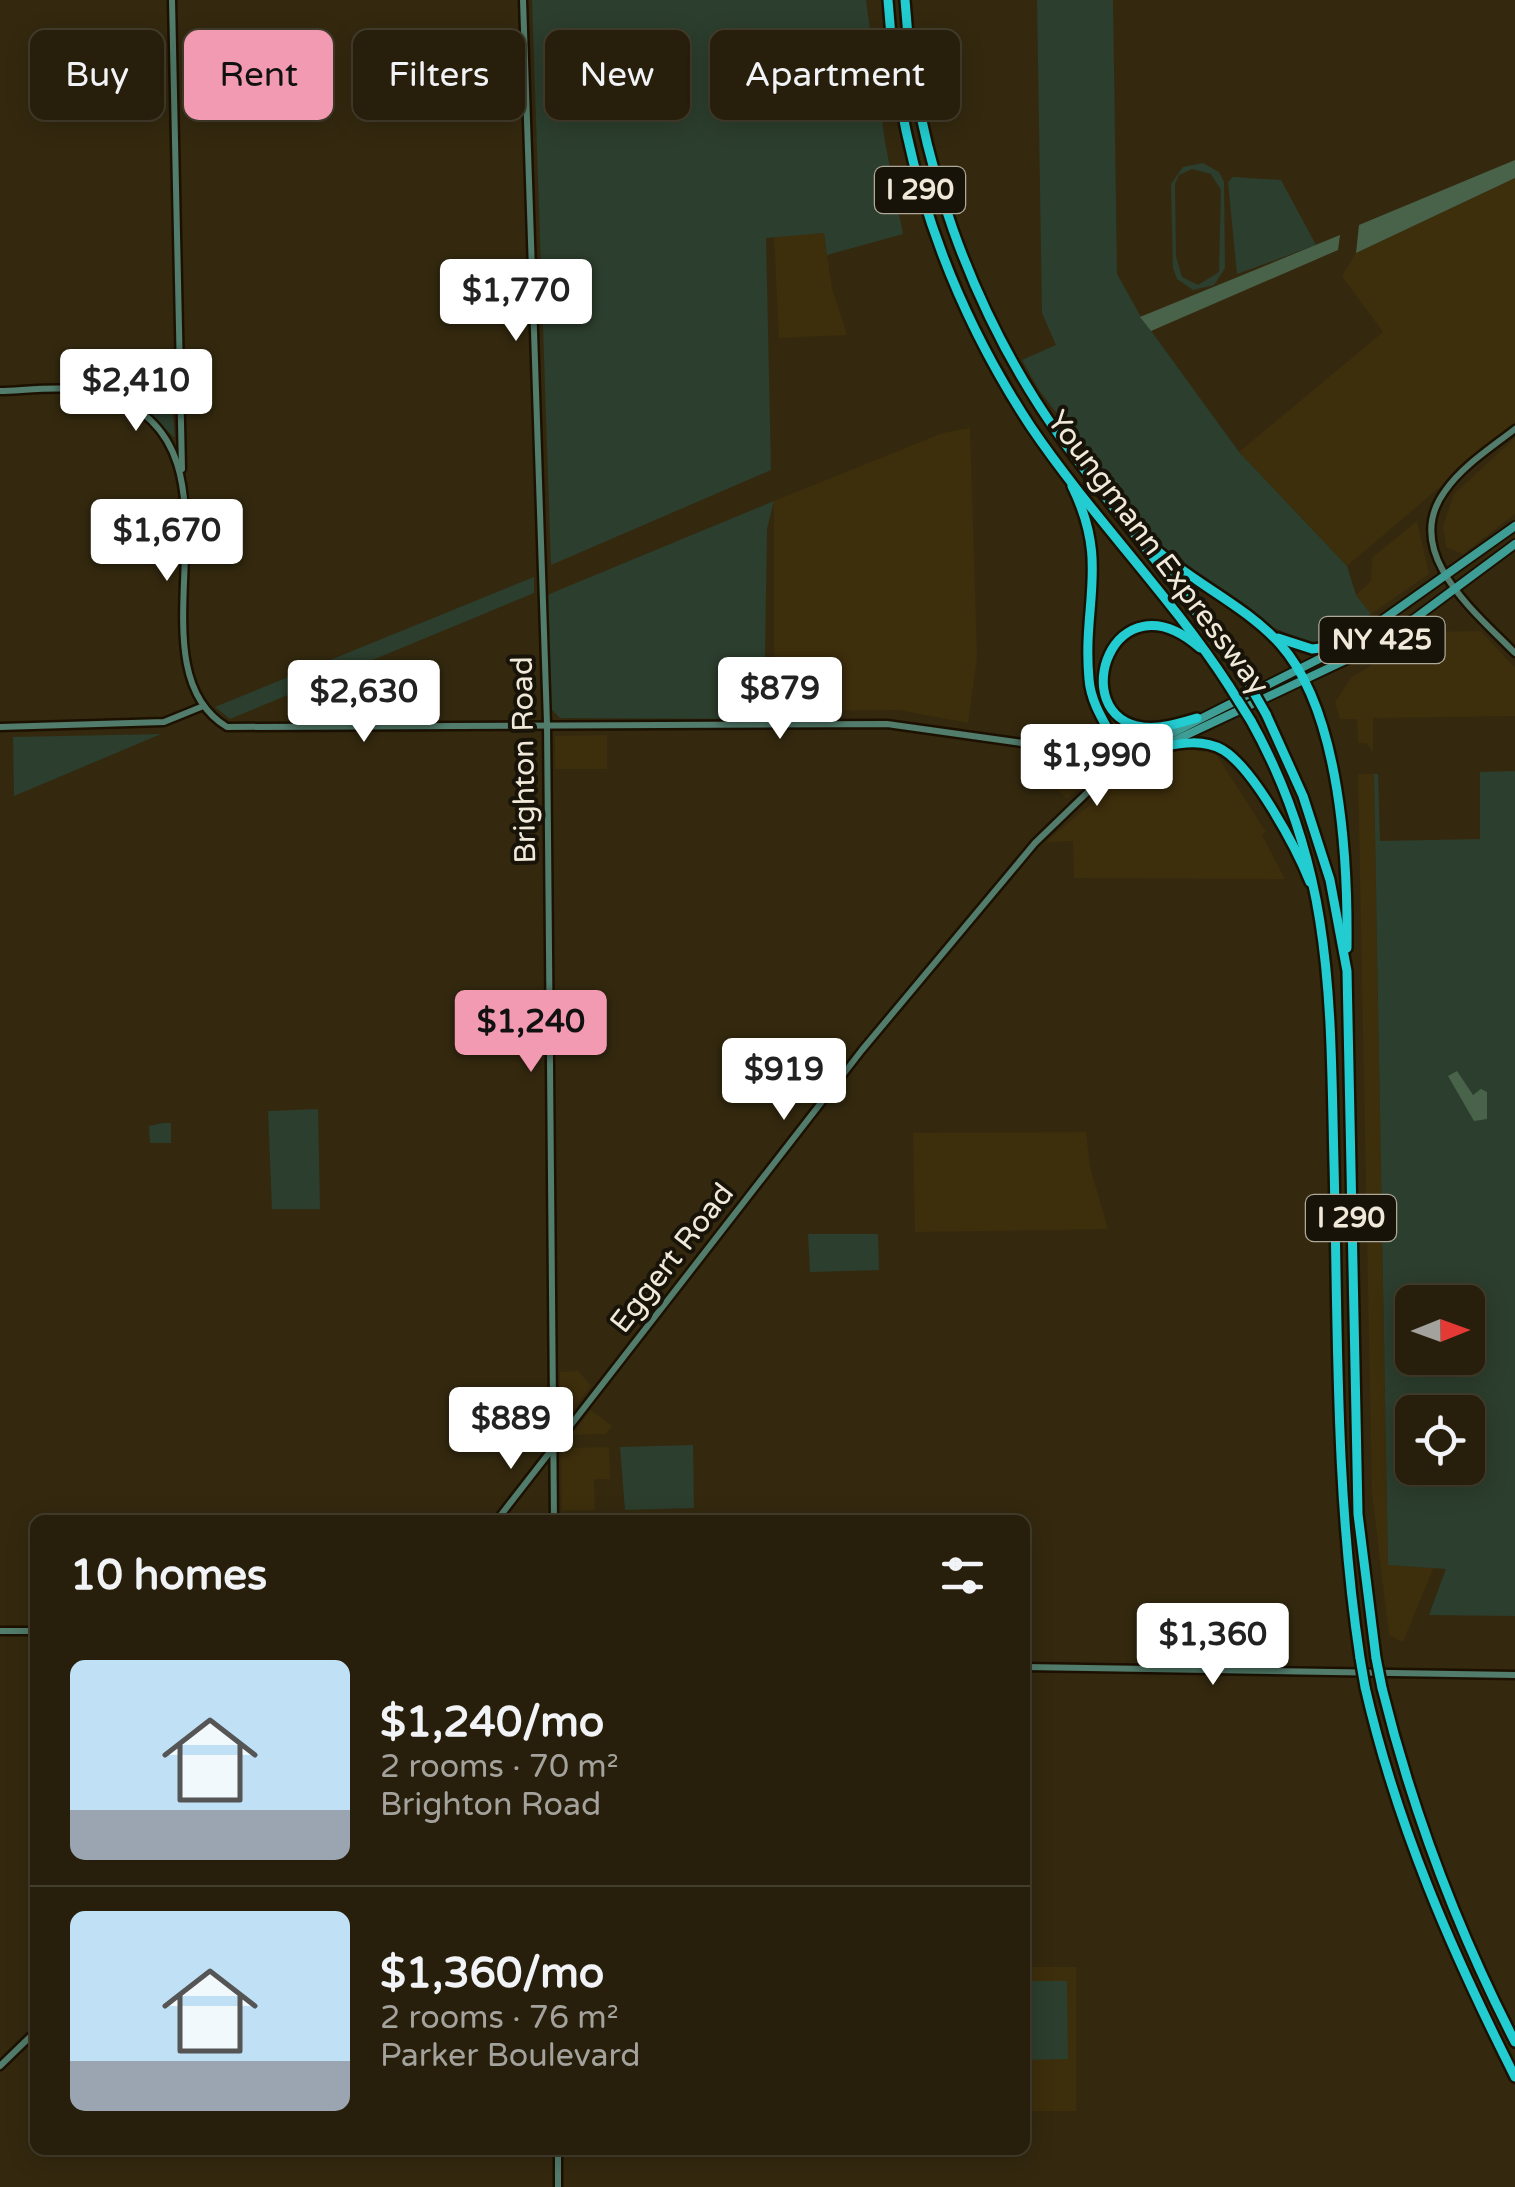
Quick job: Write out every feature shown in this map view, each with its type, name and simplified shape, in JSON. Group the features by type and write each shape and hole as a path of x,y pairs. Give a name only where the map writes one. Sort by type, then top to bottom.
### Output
{"highway":[{"name":"Youngmann Expressway","path":"888,0 910,156 950,277 1016,398 1062,466 1212,660 1251,721 1288,796 1307,849 1320,906 1330,986 1343,1523 1360,1658 1386,1779 1421,1876 1515,2077"},
{"name":"Youngmann Expressway","path":"905,0 915,85 942,198 968,266 1013,357 1060,436 1246,679 1303,796 1330,880 1347,971 1358,1514 1376,1658 1434,1868 1466,1948 1515,2042"},
{"path":"1062,466 1088,522 1093,544 1089,679 1098,709 1123,758"},
{"path":"1132,528 1177,568 1266,631 1284,648 1302,682 1326,732 1333,761 1347,971"},
{"path":"1197,718 1148,727 1128,721 1105,694 1103,666 1121,636 1156,625 1178,632 1212,660"},
{"path":"1266,631 1301,648 1347,645"},
{"path":"1161,748 1206,744 1234,760 1294,848 1320,906"}],"main road":[{"name":"NY 425","path":"1197,718 1347,645 1515,526"},
{"name":"NY 425","path":"1123,758 1161,748 1386,638 1515,544"},
{"path":"1123,758 1197,718"}],"street":[{"path":"172,0 186,669 201,706 218,722 238,730 547,723 887,724 1123,758"},
{"name":"Brighton Road","path":"523,0 547,723 554,1515"},
{"path":"0,391 95,392 124,402 155,425 168,443 182,483"},
{"path":"1515,429 1451,484 1439,500 1431,532 1435,555 1447,577 1515,653"},
{"path":"168,443 182,437"},
{"path":"0,726 164,722 201,706"},
{"name":"Eggert Road","path":"500,1515 862,1050 1040,837 1123,758"},
{"path":"0,1630 30,1631"},
{"path":"1030,1666 1515,1675"},
{"path":"0,2066 30,2037"},
{"path":"558,2155 558,2187"}],"shaded area":[{"path":"1515,178 1515,423 1347,566 1239,452 1383,332 1342,276 1356,253"},
{"path":"824,233 832,288 847,335 779,338 774,235"},
{"path":"970,428 977,657 968,723 899,710 774,711 774,501 943,433"},
{"path":"1515,438 1515,514 1463,554 1446,547 1443,526 1454,494"},
{"path":"1417,521 1429,574 1371,614 1356,595 1371,581 1372,558"},
{"path":"1481,631 1515,668 1515,716 1373,718 1373,752 1366,743 1358,743 1357,719 1340,719 1335,702 1352,677 1426,632"},
{"path":"607,735 607,769 555,769 555,736"},
{"path":"1183,748 1216,754 1266,832 1262,835 1285,879 1074,878 1073,841 1047,842 1049,839 1122,778"},
{"path":"1054,762 1099,770 1067,799 1051,784"},
{"path":"1358,774 1374,774 1388,1564 1435,1564 1403,1642 1389,1635 1372,1493"},
{"path":"1086,1132 1090,1167 1108,1229 915,1232 913,1133"},
{"path":"578,1371 591,1386 560,1426 560,1372"},
{"path":"591,1410 612,1426 605,1434 571,1435"},
{"path":"609,1447 610,1479 594,1479 595,1510 562,1511 561,1448"},
{"path":"1030,1967 1076,1967 1076,2111 1030,2111"}],"green space":[{"path":"532,0 866,0 870,30 710,30 710,120 882,120 903,234 827,255 824,233 766,238 771,470 551,565"},
{"path":"1037,0 1113,0 1117,274 1141,317 1239,452 1347,566 1356,595 1371,614 1335,639 1308,643 1262,622 1159,548 1039,390 1022,360 1056,345 1042,313"},
{"path":"1515,160 1515,178 1356,253 1359,225"},
{"path":"1203,163 1219,172 1224,182 1225,268 1214,285 1193,290 1177,279 1173,268 1171,184 1183,167","holes":["1192,169 1211,174 1221,190 1219,272 1198,285 1182,277 1176,256 1175,184 1179,175"]},
{"path":"1233,177 1281,180 1316,245 1237,274 1228,182"},
{"path":"1340,235 1338,250 1151,331 1140,317"},
{"path":"152,391 172,405 175,438 142,407 116,393"},
{"path":"774,501 767,529 764,714 759,719 560,718 551,709 547,595"},
{"path":"534,577 534,593 230,719 215,707"},
{"path":"161,734 14,796 13,737"},
{"path":"1515,771 1515,1616 1429,1615 1446,1569 1388,1565 1374,774 1378,774 1380,841 1480,839 1480,772"},
{"path":"1457,1071 1473,1095 1481,1089 1487,1092 1487,1119 1474,1121 1448,1076"},
{"path":"318,1109 320,1209 272,1209 268,1111"},
{"path":"171,1123 171,1143 150,1143 149,1126"},
{"path":"808,1234 878,1234 879,1270 810,1272"},
{"path":"693,1445 694,1508 625,1510 620,1447"},
{"path":"1030,1981 1067,1981 1068,2059 1030,2060"}]}
